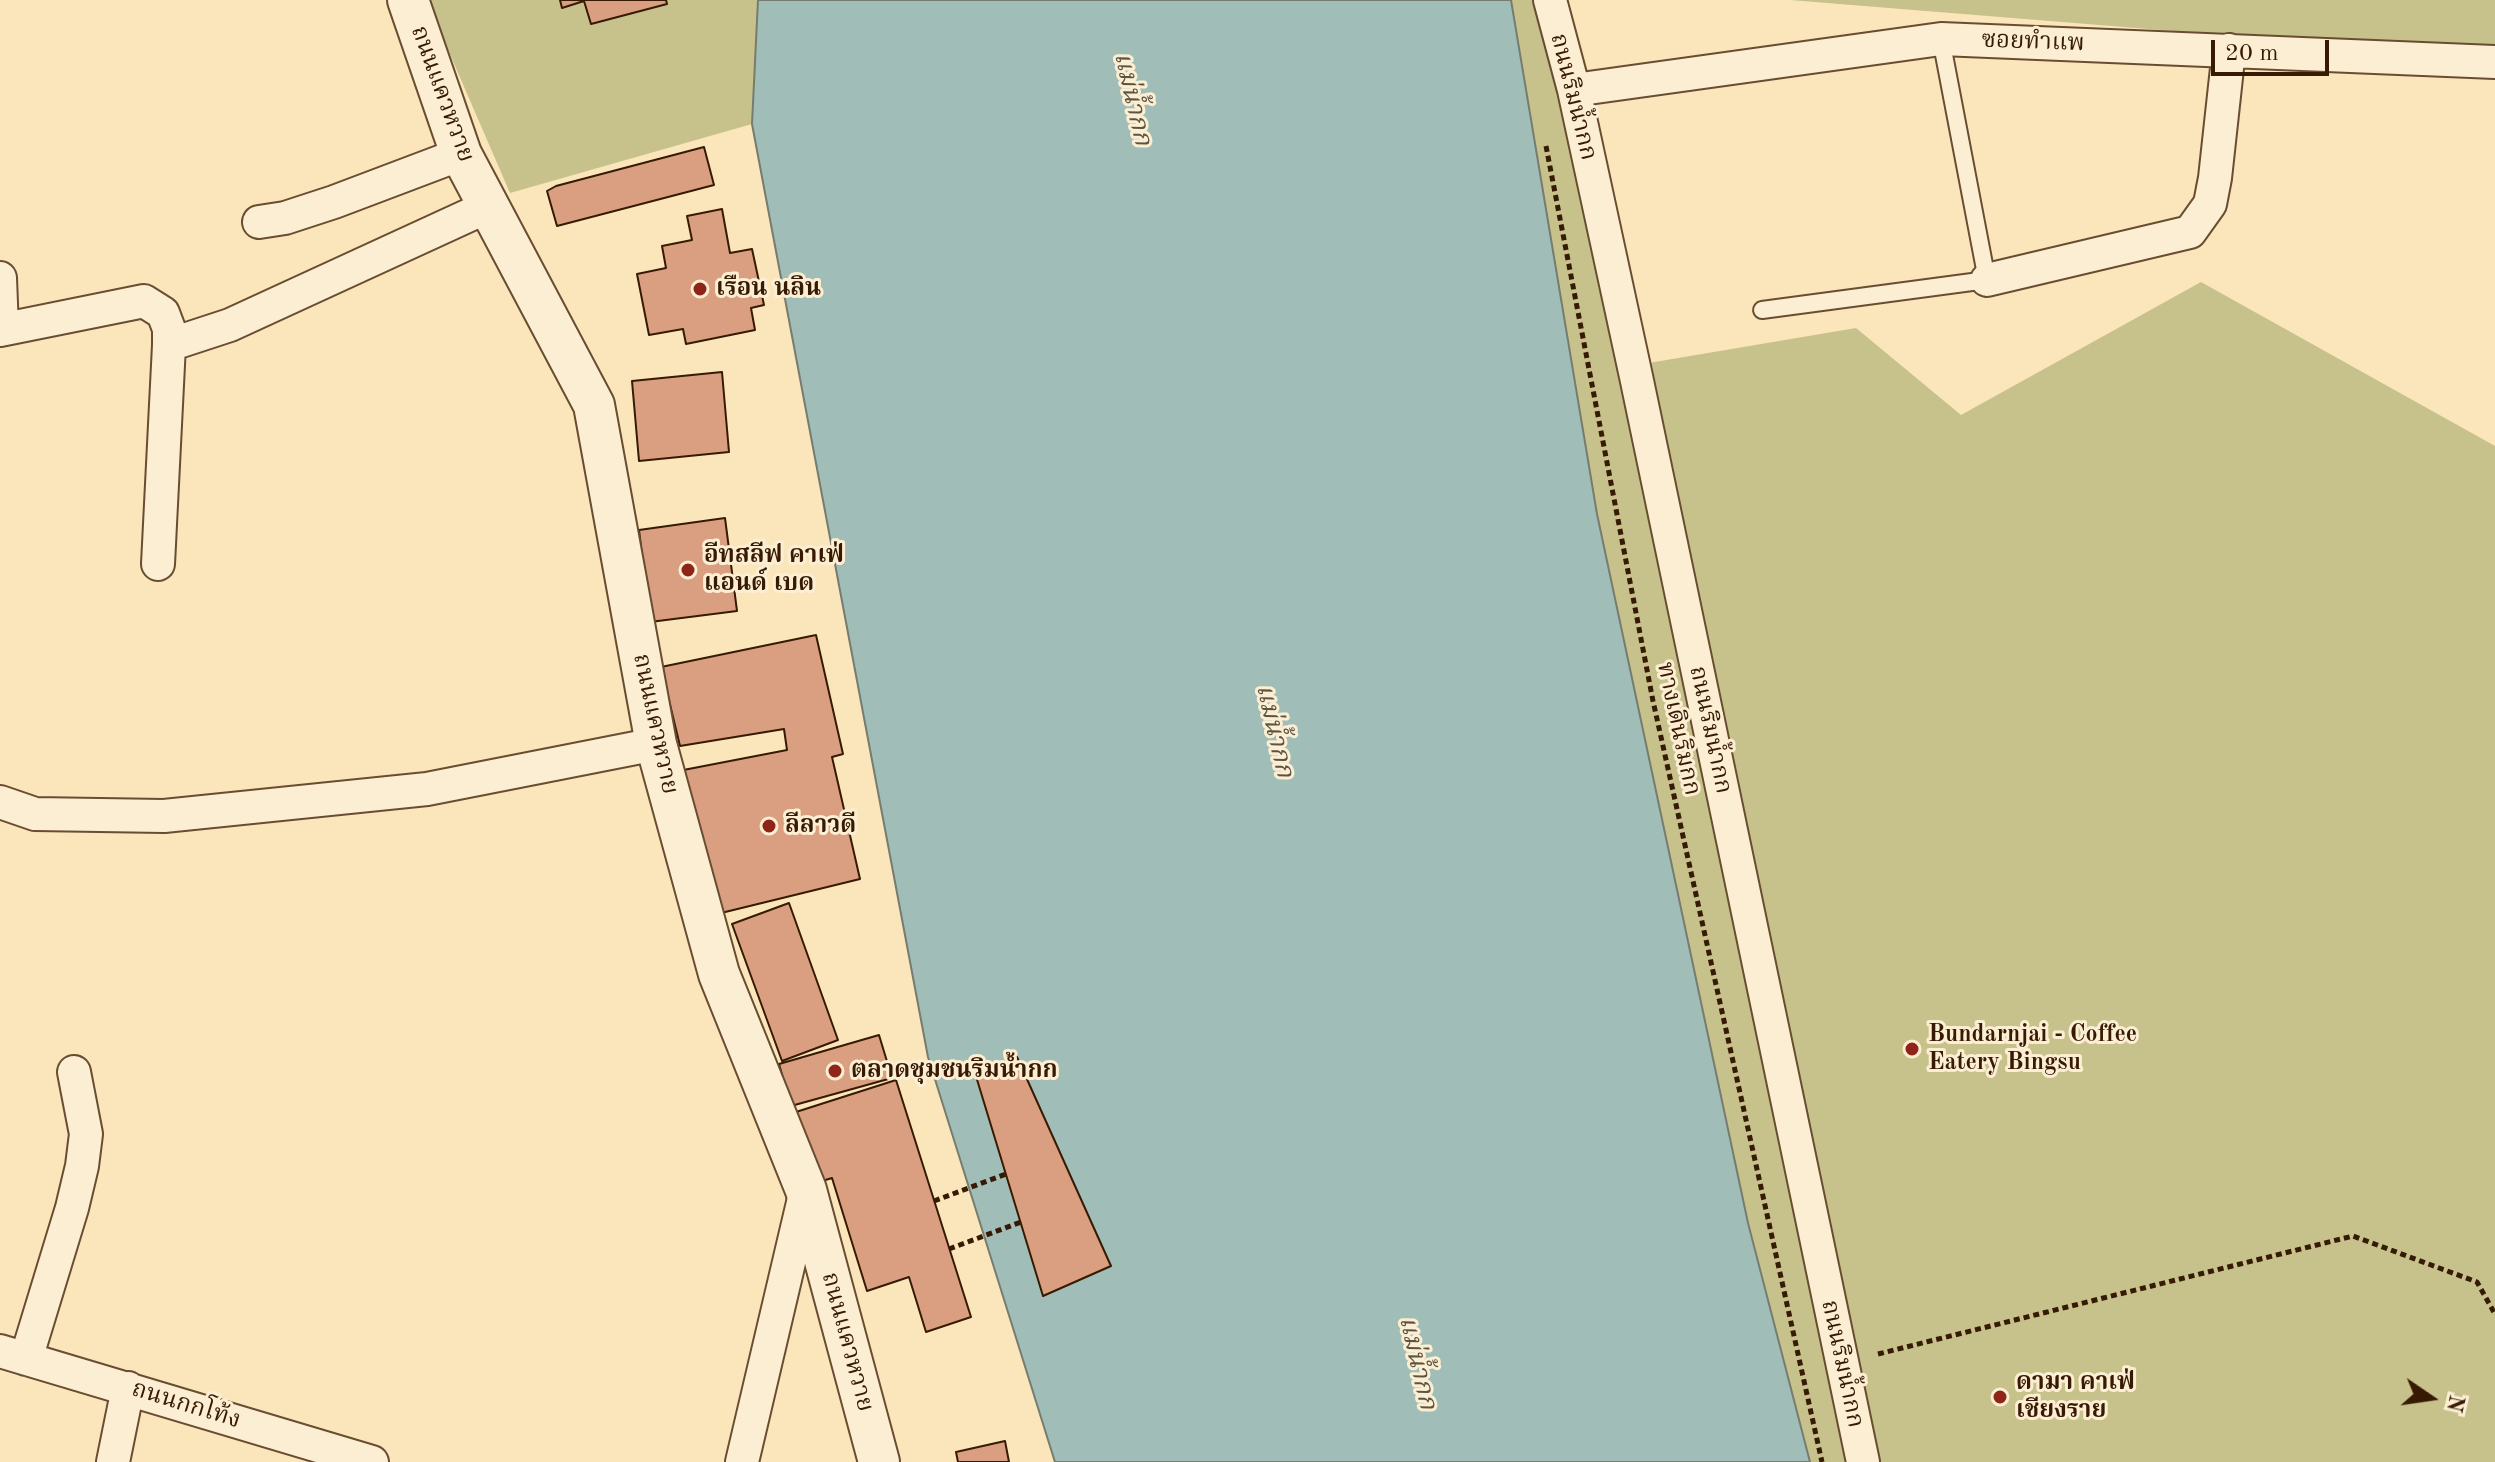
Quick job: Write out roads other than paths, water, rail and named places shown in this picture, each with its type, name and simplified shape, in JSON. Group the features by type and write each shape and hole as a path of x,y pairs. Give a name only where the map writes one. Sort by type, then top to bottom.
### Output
{"street":[{"name":"ถนนแควหวาย","path":"408,0 461,154 594,405 656,744 719,974 806,1190 879,1462"},
{"name":"ถนนริมน้ำกก","path":"1550,0 1574,90 1863,1462"},
{"name":"ซอยทำแพ","path":"1574,90 1941,39 2495,62"},
{"path":"1987,280 2190,232 2210,204 2229,50"},
{"path":"259,222 285,218 334,202 461,154"},
{"path":"169,345 230,325 489,206"},
{"path":"0,278 1,330 144,301 163,313 169,329 169,345 158,564"},
{"path":"0,802 35,814 164,816 427,789 656,744"},
{"path":"13,1355 72,1208 82,1166 86,1134 74,1072"},
{"path":"742,1462 806,1190"},
{"name":"ถนนกกโท้ง","path":"13,1355 372,1462"},
{"path":"113,1462 128,1388"}],"lane":[{"path":"1762,310 1987,280 1941,39"}],"water":[{"name":"แม่น้ำกก","path":"758,0 1511,0 1597,514 1748,1223 1810,1462 1055,1462 928,1057 752,124"}],"place":[{"name":"เรือน นลิน","path":"700,289"},
{"name":"อีทสลีฟ คาเฟ่ แอนด์ เบด","path":"688,570"},
{"name":"ลีลาวดี","path":"769,826"},
{"name":"Bundarnjai - Coffee Eatery Bingsu","path":"1912,1049"},
{"name":"ตลาดชุมชนริมน้ำกก","path":"835,1071"},
{"name":"ดามา คาเฟ่ เชียงราย","path":"2000,1397"}]}
